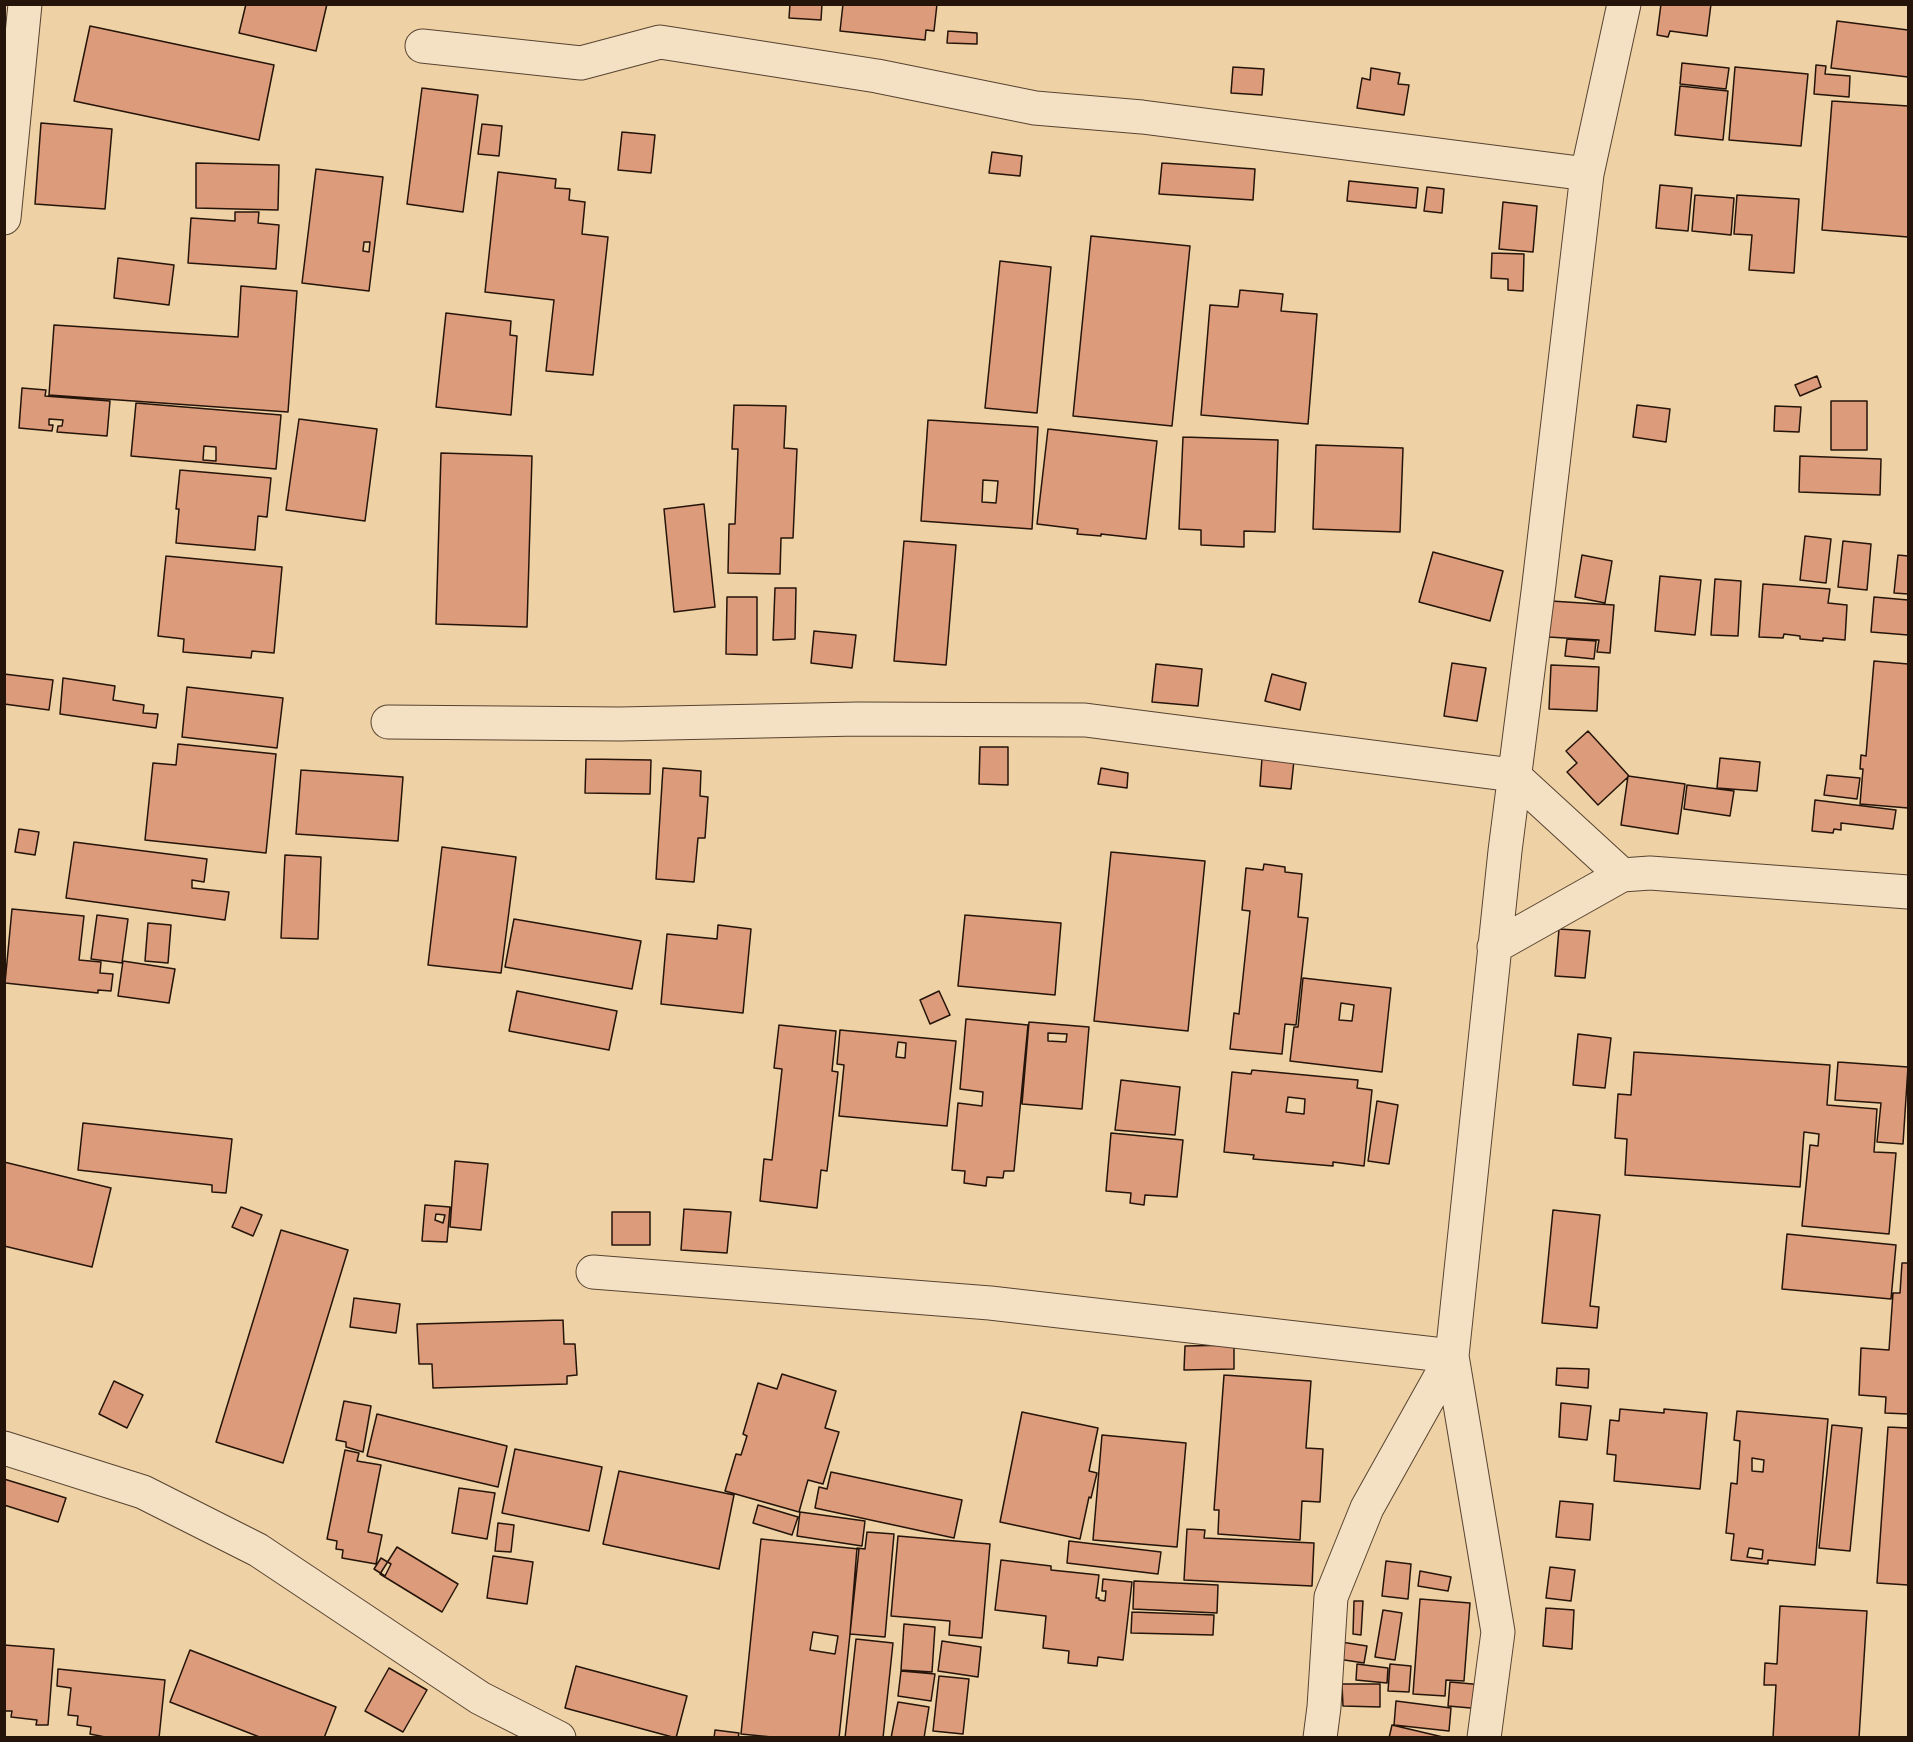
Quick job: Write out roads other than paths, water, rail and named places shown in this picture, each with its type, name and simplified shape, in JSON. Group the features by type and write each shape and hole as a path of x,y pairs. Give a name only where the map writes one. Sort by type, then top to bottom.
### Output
{"street":[{"path":"4,218 25,4"},
{"path":"1484,1737 1498,1632 1452,1356 1513,775 1539,584 1587,174 1624,4"},
{"path":"422,46 581,63 660,42 877,76 1035,108 1142,117 1587,174"},
{"path":"388,722 620,724 858,719 1085,720 1513,775 1622,875"},
{"path":"1494,947 1622,875 1650,873 1908,892"},
{"path":"593,1272 990,1303 1452,1356"},
{"path":"1320,1737 1331,1597 1367,1508 1452,1356"},
{"path":"4,1448 143,1492 258,1550 480,1698 559,1737"}]}
